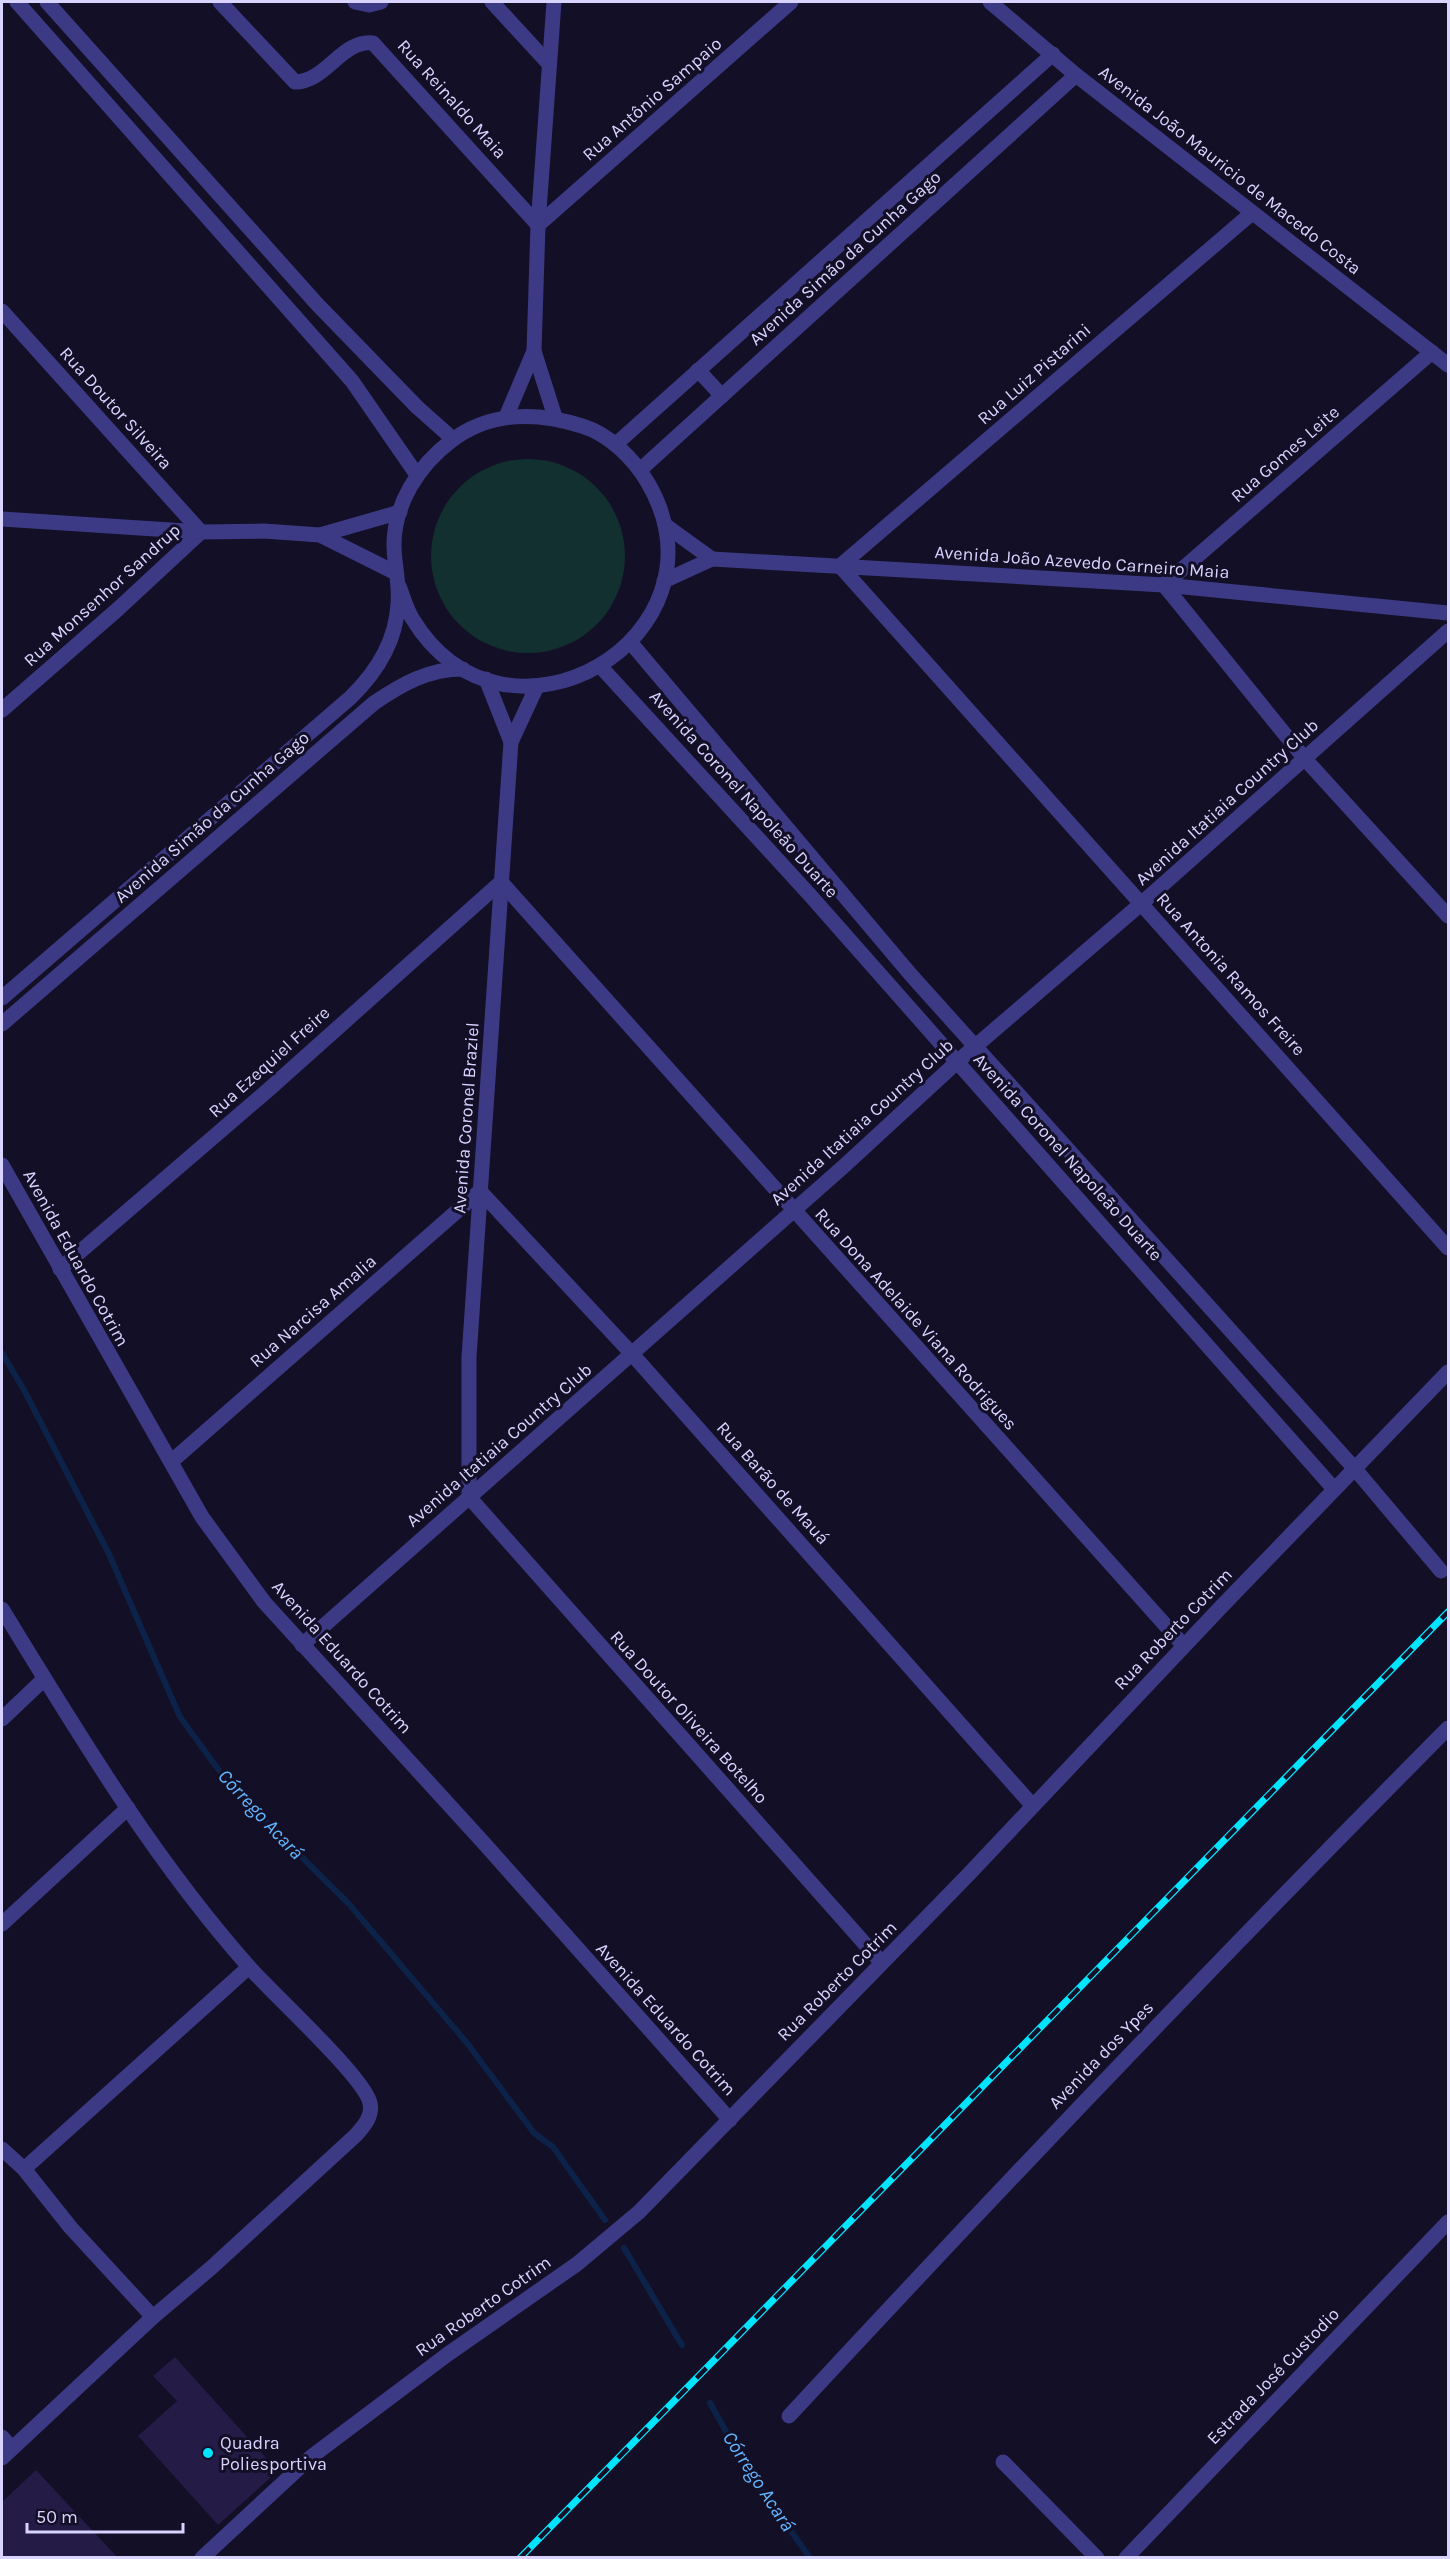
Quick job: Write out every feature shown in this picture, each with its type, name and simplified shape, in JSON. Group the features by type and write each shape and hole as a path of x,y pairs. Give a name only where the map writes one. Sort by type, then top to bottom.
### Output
{"street":[{"path":"17,2 352,381 417,475"},
{"path":"47,2 317,304 392,382 453,439"},
{"name":"Rua Reinaldo Maia","path":"219,2 295,82 313,76 353,46 374,43 537,225"},
{"path":"355,2 369,5 381,2"},
{"path":"492,2 549,64"},
{"path":"554,2 537,225 534,351 555,417"},
{"name":"Rua Antônio Sampaio","path":"537,225 791,2"},
{"name":"Avenida João Mauricio de Macedo Costa","path":"990,2 1076,75 1449,365"},
{"name":"Avenida Simão da Cunha Gago","path":"616,444 1053,54"},
{"name":"Avenida Simão da Cunha Gago","path":"640,470 1076,75"},
{"name":"Rua Luiz Pistarini","path":"840,566 1252,213"},
{"name":"Rua Doutor Silveira","path":"2,311 201,532"},
{"path":"506,417 534,351"},
{"name":"Rua Gomes Leite","path":"1164,585 1432,352"},
{"path":"698,370 722,396"},
{"path":"531,415 555,417 587,427 616,444 640,470 656,496 665,525 667,553 664,581 651,615 630,643 601,667 570,681 537,686 511,685 486,679 463,669 430,643 411,617 397,579 394,542 400,512 417,475 434,455 453,439 479,425 506,417 531,415"},
{"path":"2,519 201,532 264,531 320,535 400,512"},
{"path":"665,525 712,559"},
{"name":"Rua Monsenhor Sandrup","path":"2,710 118,609 201,532"},
{"path":"320,535 397,579"},
{"name":"Avenida João Azevedo Carneiro Maia","path":"664,581 712,559 1164,585 1449,613"},
{"name":"Rua Antonia Ramos Freire","path":"840,566 1449,1248"},
{"name":"Avenida Simão da Cunha Gago","path":"2,998 360,689 375,673 386,652 396,620 397,579"},
{"path":"1164,585 1305,759 1449,916"},
{"name":"Avenida Itatiaia Country Club","path":"302,1645 793,1211 957,1062 1142,903 1395,676 1449,631"},
{"name":"Avenida Coronel Napoleão Duarte","path":"630,643 814,863 1355,1469 1441,1571"},
{"name":"Avenida Coronel Napoleão Duarte","path":"601,667 786,868 1334,1489"},
{"name":"Avenida Simão da Cunha Gago","path":"2,1024 374,703 419,676 442,669 463,669"},
{"name":"Avenida Coronel Braziel","path":"486,679 511,742"},
{"name":"Avenida Coronel Braziel","path":"469,1497 469,1357 511,742 537,686"},
{"path":"360,689 374,703"},
{"name":"Rua Dona Adelaide Viana Rodrigues","path":"501,882 1184,1646"},
{"name":"Rua Ezequiel Freire","path":"60,1269 267,1091 501,882"},
{"path":"77,933 89,948"},
{"name":"Avenida Eduardo Cotrim","path":"2,1165 122,1380 172,1461 202,1517 264,1602 482,1841 730,2120"},
{"name":"Rua Barão de Mauá","path":"480,1191 632,1354 1032,1805"},
{"name":"Rua Narcisa Amalia","path":"172,1461 480,1191"},
{"name":"Rua Roberto Cotrim","path":"202,2558 311,2457 448,2354 605,2242 639,2212 881,1962 920,1925 1334,1489 1449,1372"},
{"name":"Rua Doutor Oliveira Botelho","path":"469,1497 881,1962"},
{"path":"2,1610 43,1680 128,1809 249,1967 364,2091 369,2100 369,2116 356,2135 286,2201 5,2447"},
{"path":"2,1719 43,1680"},
{"name":"Avenida dos Ypes","path":"789,2416 988,2202 1257,1921 1449,1728"},
{"path":"2,1924 128,1809"},
{"path":"24,2169 249,1967"},
{"path":"2,2149 24,2169 71,2228 153,2317"},
{"name":"Estrada José Custodio","path":"1126,2558 1449,2222"},
{"path":"1003,2462 1097,2558"}],"green space":[{"path":"528,459 547,461 574,471 589,481 603,495 617,519 623,537 625,556 623,575 613,602 603,617 589,631 565,645 547,651 528,653 509,651 482,641 467,631 453,617 439,593 433,575 431,556 433,537 443,510 453,495 467,481 491,467 509,461"}],"building":[{"name":"Quadra Poliesportiva","path":"175,2357 278,2471 218,2525 138,2436 177,2401 153,2376"},
{"path":"36,2470 118,2558 2,2558 2,2502"}],"waterway":[{"name":"Córrego Acará","path":"2,1353 24,1390 109,1554 180,1717 232,1788 349,1904 467,2043 534,2133 553,2147 605,2220"},
{"name":"Córrego Acará","path":"624,2248 682,2345"},
{"name":"Córrego Acará","path":"710,2403 749,2472 810,2558"}],"railway":[{"path":"520,2558 1448,1612"}],"place":[{"name":"Quadra Poliesportiva","path":"208,2453"}]}
